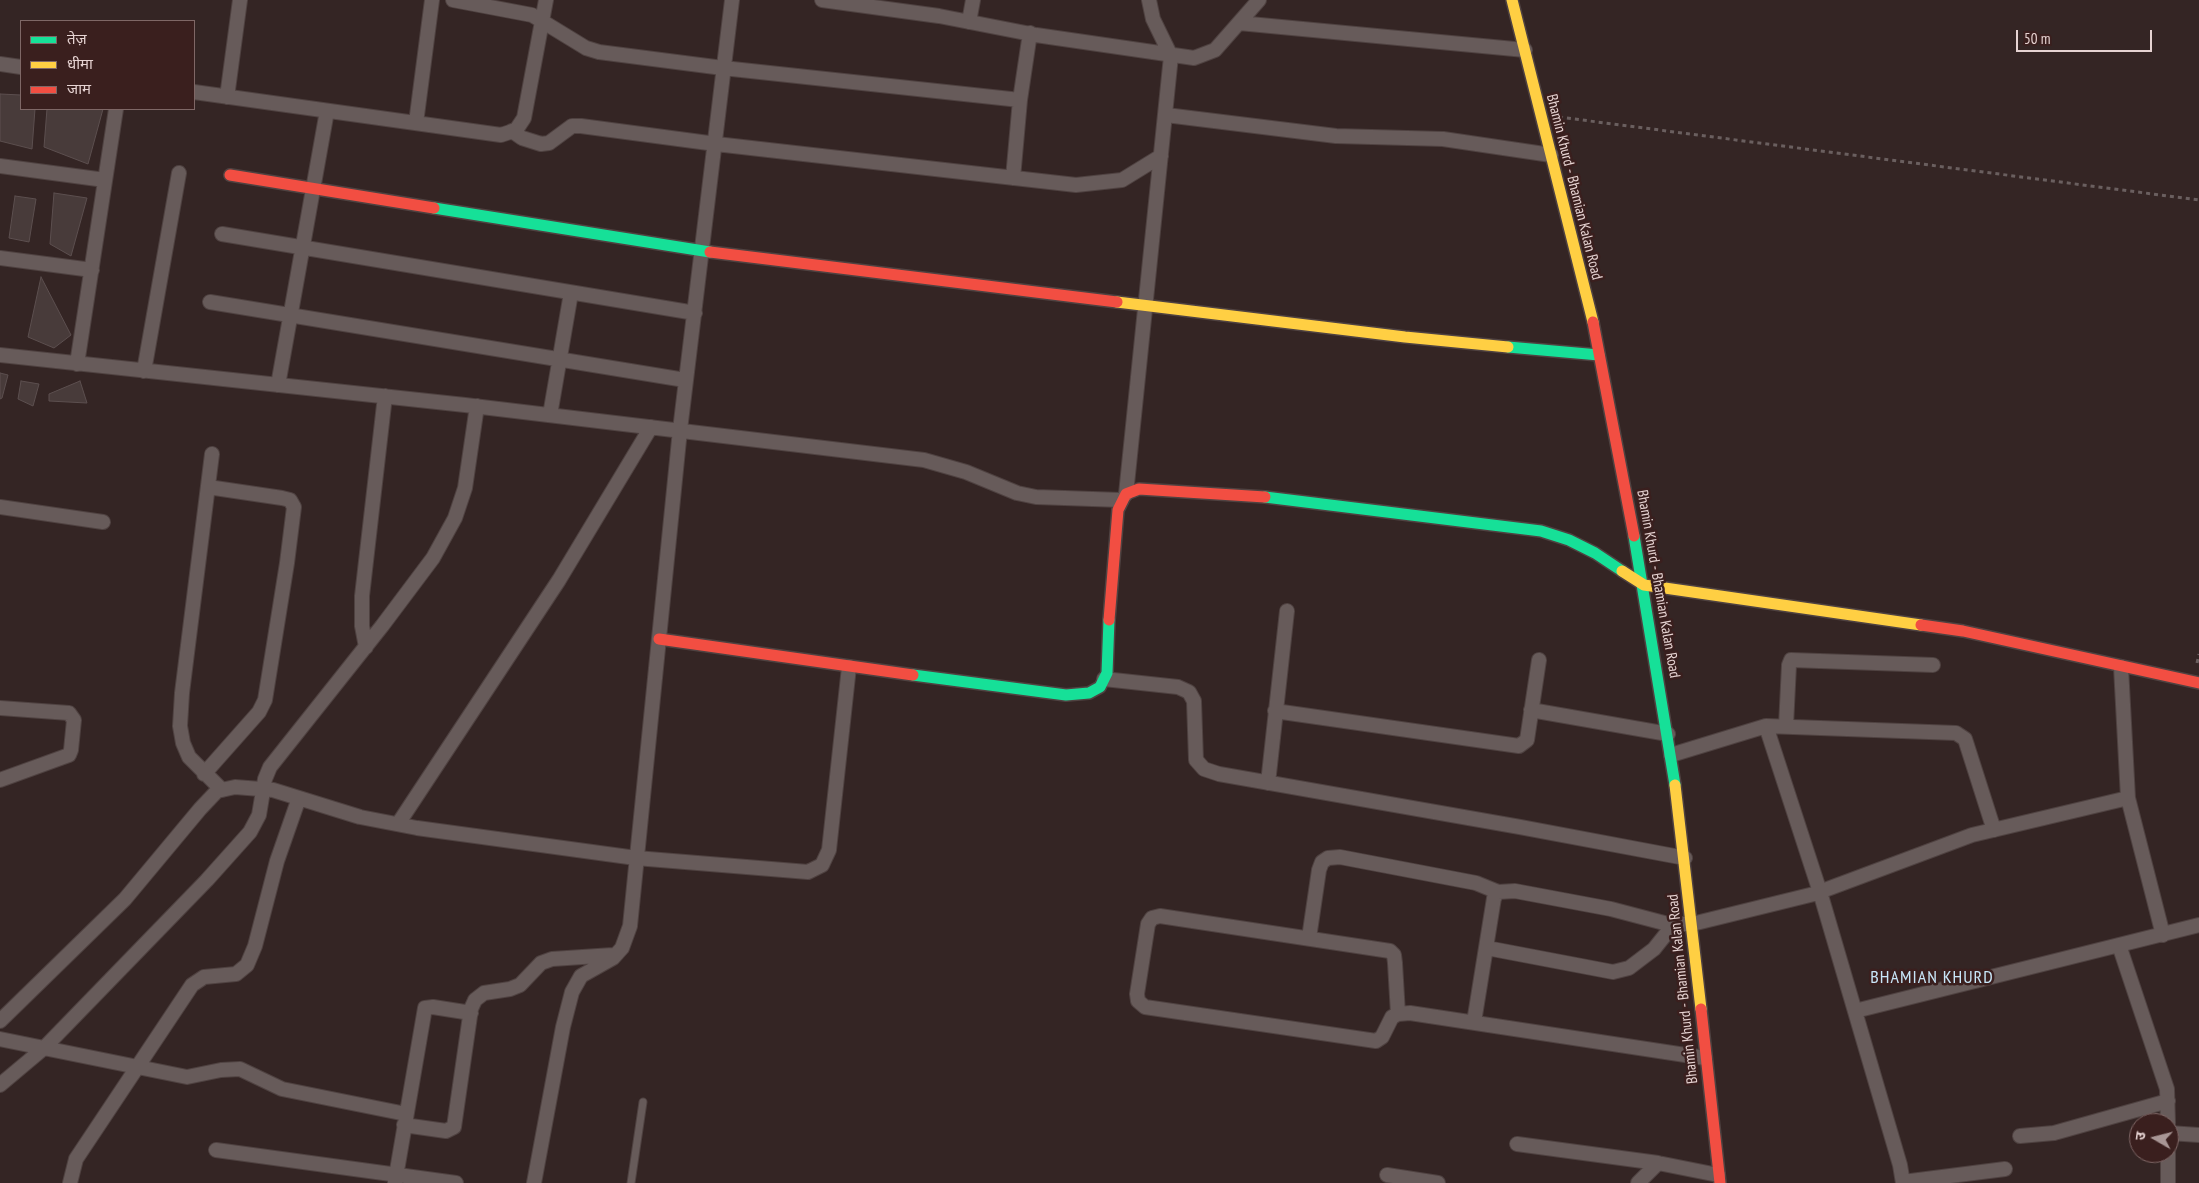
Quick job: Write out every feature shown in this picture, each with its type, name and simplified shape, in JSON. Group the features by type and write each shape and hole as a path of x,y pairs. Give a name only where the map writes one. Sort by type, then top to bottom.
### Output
{"street":[{"path":"228,97 240,0"},
{"path":"416,123 432,0"},
{"path":"453,0 532,15 586,48 599,52 723,68 1020,100"},
{"path":"195,92 501,135 516,130 524,118 546,0"},
{"path":"534,1183 563,1027 572,992 581,976 613,958 622,948 630,926 680,430 732,0"},
{"path":"822,0 969,22 1030,34 1171,56 1194,58 1215,50 1259,0"},
{"path":"969,22 973,0"},
{"path":"659,639 849,667 1066,695 1089,693 1100,687 1107,673 1109,612 1118,510 1123,497 1146,305 1171,56 1153,19 1149,0"},
{"name":"Bhamin Khurd - Bhamian Kalan Road","path":"1512,0 1599,355 1644,585 1668,734 1685,858 1719,1179"},
{"path":"1239,23 1525,50"},
{"path":"1013,178 1020,100 1030,34"},
{"path":"0,64 20,67"},
{"path":"77,364 116,110"},
{"path":"278,385 326,111"},
{"path":"1166,115 1336,136 1443,140 1551,155"},
{"path":"512,131 522,138 541,144 549,143 572,126 581,126 716,144 1076,185 1122,180 1135,174 1161,156"},
{"path":"0,166 106,180"},
{"path":"144,371 179,174"},
{"path":"230,175 703,251 1405,337 1599,355"},
{"path":"222,234 694,313"},
{"path":"0,258 92,270"},
{"path":"550,415 571,292"},
{"path":"210,302 686,380"},
{"path":"0,355 477,406 924,460 966,472 1017,493 1036,497 1123,497 1138,489 1254,496 1523,528 1569,540 1596,553 1644,585 1963,631 2199,683"},
{"path":"366,647 362,626 362,596 385,396"},
{"path":"0,1085 44,1048 250,832 259,815 262,788 270,767 366,647 433,558 455,518 465,488 477,406"},
{"path":"398,824 559,580 651,427"},
{"path":"212,454 182,693 180,726 182,743 189,757 222,790"},
{"path":"204,774 259,712 265,700 294,507 290,500 282,498 208,487"},
{"path":"0,506 102,522"},
{"path":"1268,783 1287,612"},
{"path":"1275,711 1519,746 1527,740 1539,660"},
{"path":"1786,726 1789,665 1791,660 1933,665"},
{"path":"0,1021 125,899 217,791 235,787 262,788 360,817 398,824 636,858 808,872 822,865 829,850 849,667"},
{"path":"2121,667 2128,798 2163,935"},
{"path":"1104,679 1178,687 1189,692 1194,701 1196,760 1204,769 1219,774 1685,858"},
{"path":"0,708 69,713 74,720 69,755 0,780"},
{"path":"1531,710 1668,734"},
{"path":"1766,726 1820,892 1900,1165 1903,1183 2004,1169"},
{"path":"1671,755 1766,726 1950,732 1960,735 1965,739 1994,830"},
{"path":"70,1183 76,1159 192,985 204,977 236,974 247,965 255,946 277,861 299,798"},
{"path":"1309,938 1319,870 1322,862 1328,858 1340,857 1476,883 1498,892 1516,891 1611,909 1674,924 1692,924 1820,892 1972,835 2128,798"},
{"path":"1474,1022 1494,898 1498,892"},
{"path":"1398,1014 1396,963 1394,955 1390,951 1160,916 1152,918 1148,924 1138,1001 1145,1007 1376,1041 1382,1037 1392,1017 1398,1014 1410,1013 1706,1058"},
{"path":"1487,948 1613,972 1629,968 1654,949 1674,924"},
{"path":"1855,1011 2199,926"},
{"path":"2119,945 2167,1089 2168,1113"},
{"path":"0,1039 135,1068 187,1077 221,1070 240,1069 282,1089 446,1132 454,1127 471,1013 475,1000 484,993 510,989 520,985 541,964 552,960 616,954"},
{"path":"396,1179 425,1008 433,1007 471,1013"},
{"path":"2020,1136 2054,1133 2168,1101"},
{"path":"2179,1134 2199,1135"},
{"path":"1517,1144 1658,1163 1719,1179"},
{"path":"216,1150 396,1179 456,1183"},
{"path":"1638,1183 1658,1163"},
{"path":"2168,1163 2168,1183"},
{"path":"1387,1175 1438,1183"}],"lane":[{"path":"631,1183 643,1102"}],"path":[{"path":"1541,114 2199,200"}],"building":[{"path":"0,94 20,95 20,110 35,110 32,149 0,141"},
{"path":"47,110 103,110 88,164 44,147"},
{"path":"54,193 87,198 71,256 50,244"},
{"path":"15,196 36,199 29,242 9,238"},
{"path":"41,277 71,335 54,348 28,337"},
{"path":"0,373 8,375 2,398 0,399"},
{"path":"21,381 39,384 33,406 18,399"},
{"path":"80,381 87,403 49,401 49,394"}],"traffic: fast":[{"path":"434,208 710,252"},
{"path":"1508,347 1599,355"},
{"path":"1265,497 1541,531 1569,540 1595,553 1622,571"},
{"path":"1634,536 1675,785"},
{"path":"913,675 1066,695 1089,693 1100,687 1107,673 1109,620"}],"traffic: slow":[{"path":"1512,0 1593,322"},
{"path":"1117,302 1405,337 1508,347"},
{"path":"1622,571 1644,585 1921,625"},
{"path":"1675,785 1701,1009"}],"traffic: jam":[{"path":"230,175 434,208"},
{"path":"710,252 1117,302"},
{"path":"1593,322 1634,536"},
{"path":"1109,620 1118,510 1126,494 1139,489 1265,497"},
{"path":"1921,625 1963,631 2199,683"},
{"path":"659,639 913,675"},
{"path":"1701,1009 1720,1183"}],"district":[{"name":"BHAMIAN KHURD","path":"1932,978"}]}
